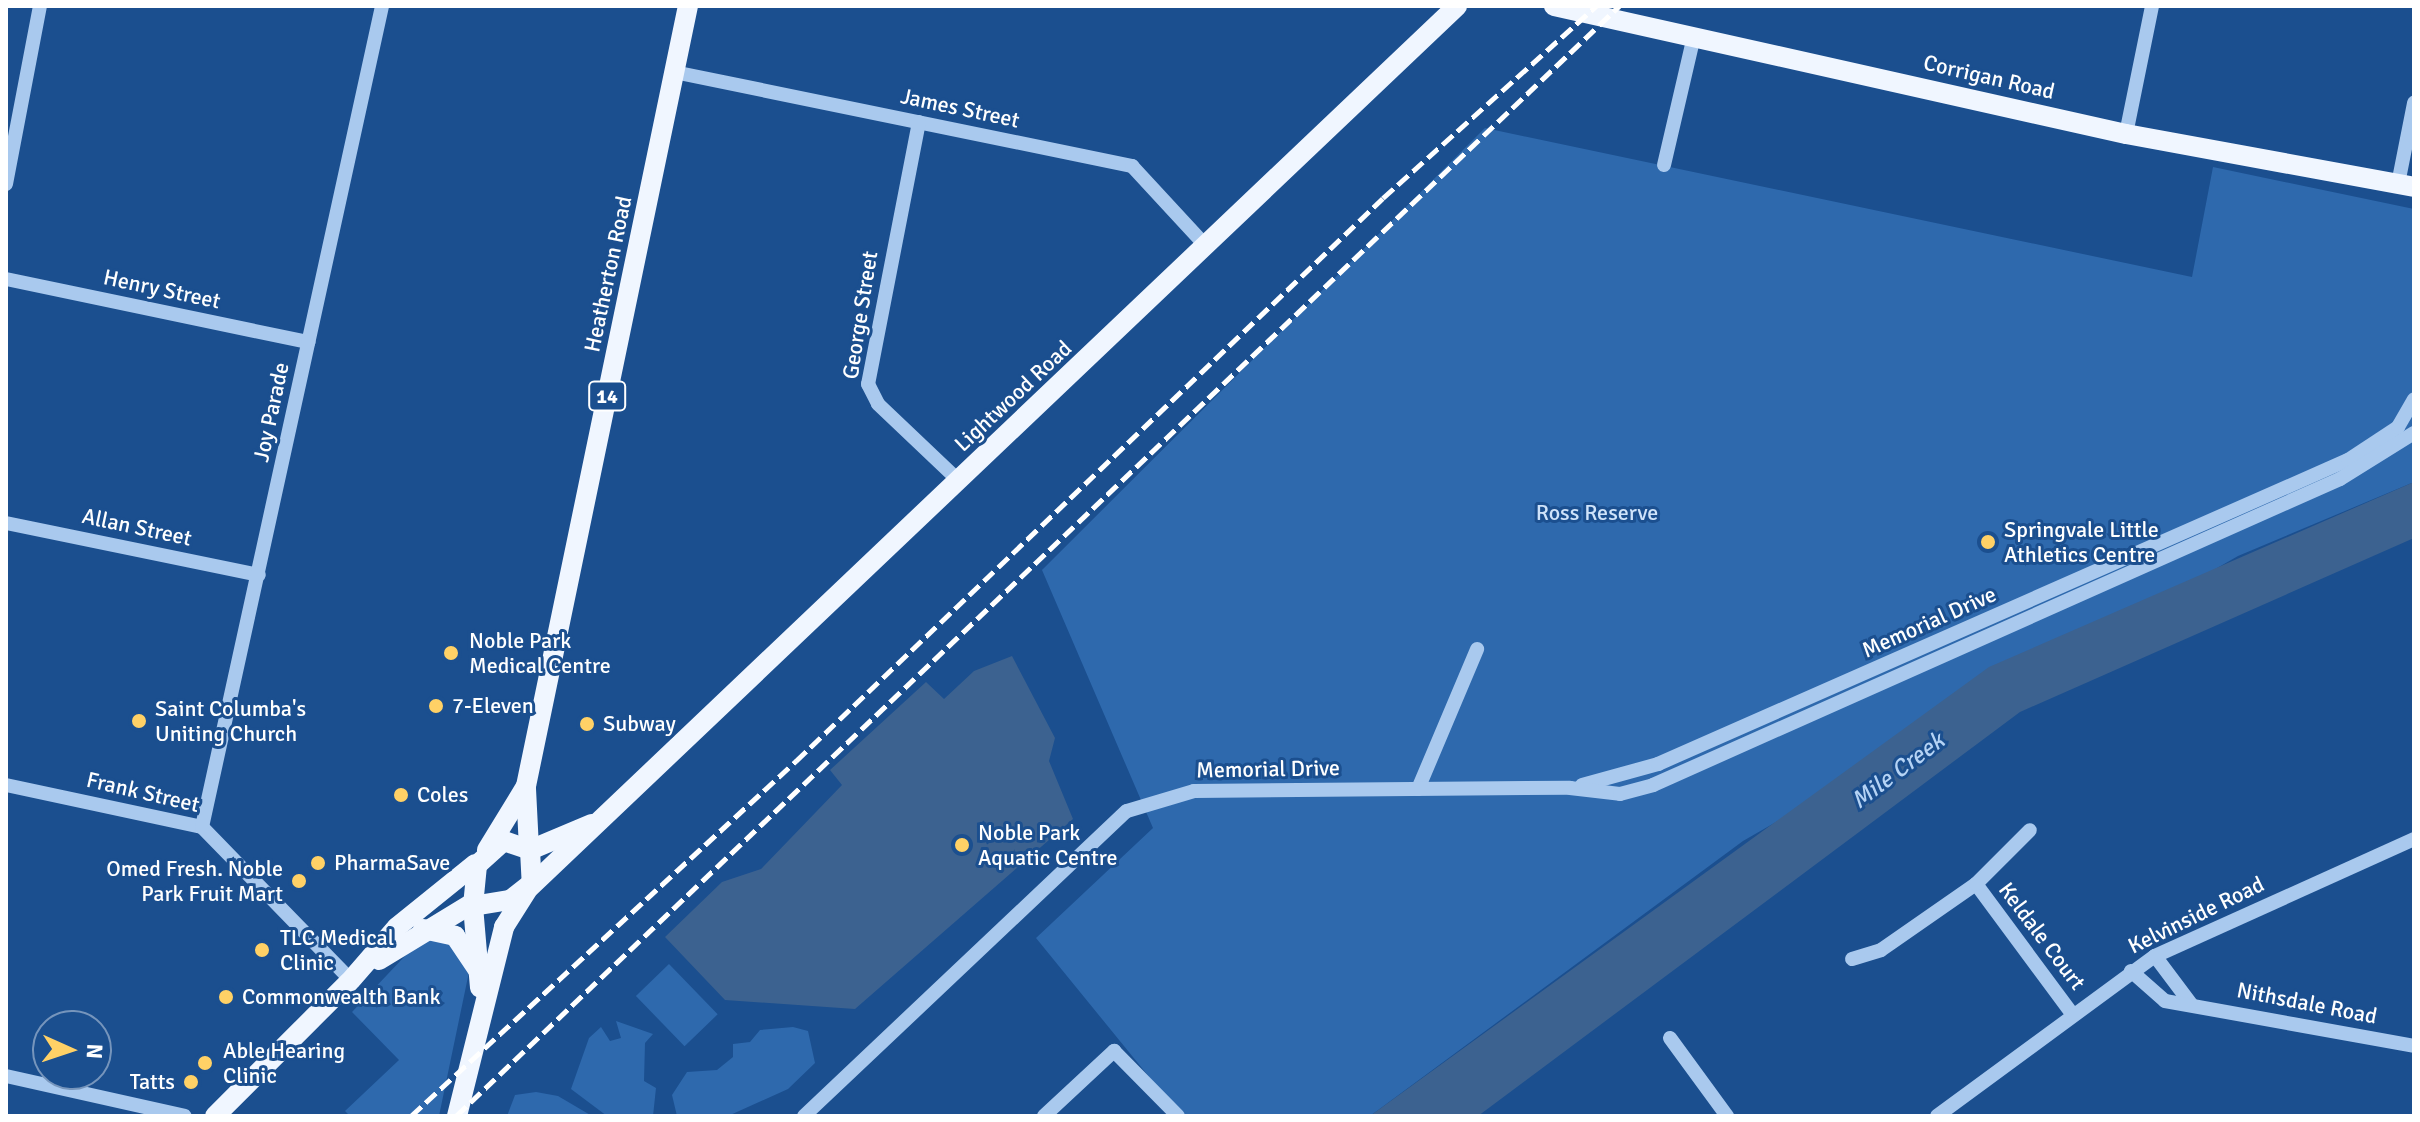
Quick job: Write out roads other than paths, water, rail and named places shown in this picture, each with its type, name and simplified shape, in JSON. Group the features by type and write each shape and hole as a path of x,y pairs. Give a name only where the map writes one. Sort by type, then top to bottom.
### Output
{"main road":[{"name":"Heatherton Road","path":"530,849 526,786 688,6"},
{"name":"Lightwood Road","path":"529,888 1457,6"},
{"name":"Corrigan Road","path":"1554,6 2126,134 2406,186"},
{"name":"Heatherton Road","path":"483,854 526,786"},
{"name":"Lightwood Road","path":"530,849 599,820"},
{"path":"215,1116 350,981 397,927 483,854 504,841 530,849"},
{"name":"14","path":"457,1116 479,1008 507,919 529,888 536,866 530,849"},
{"name":"14","path":"479,1008 480,976 472,905 483,854"},
{"path":"350,981 423,929 472,905 529,888"},
{"path":"423,929 461,940 480,976"}],"street":[{"path":"6,184 40,6"},
{"name":"Joy Parade","path":"202,827 382,6"},
{"path":"2126,134 2152,6"},
{"path":"1664,165 1694,36"},
{"name":"James Street","path":"674,72 1132,166 1205,245"},
{"path":"2406,186 2414,103"},
{"name":"George Street","path":"919,122 868,384 878,404 958,480"},
{"name":"Henry Street","path":"6,279 308,342"},
{"name":"Memorial Drive","path":"1570,788 1658,764 2336,465 2398,427 2414,399"},
{"name":"Memorial Drive","path":"804,1116 1127,811 1194,791 1570,788 1620,794 1653,785 2340,479 2414,433"},
{"name":"Allan Street","path":"6,523 259,575"},
{"path":"1418,789 1477,649"},
{"name":"Frank Street","path":"6,785 202,827 350,981"},
{"name":"Keldale Court","path":"1852,959 1881,950 1976,884 2030,830"},
{"name":"Kelvinside Road","path":"1937,1116 2155,956 2414,839"},
{"name":"Keldale Court","path":"1976,884 2073,1015"},
{"path":"2155,956 2192,1004"},
{"name":"Nithsdale Road","path":"2131,971 2157,999 2414,1046"},
{"path":"1670,1038 1727,1116"},
{"path":"1044,1116 1114,1051 1178,1116"},
{"path":"6,1076 185,1116"}],"water":[{"name":"Mile Creek","path":"2414,482 2414,538 2020,712 1478,1116 1370,1116 1989,667"},
{"path":"1012,656 1055,738 1049,761 1073,819 855,1009 725,1000 665,937 722,882 761,869 842,785 830,770 926,682 944,699 974,671"}],"railway":[{"path":"411,1116 796,761 1383,198 1596,6"},
{"path":"456,1116 1619,6"}],"place":[{"name":"Springvale Little Athletics Centre","path":"1988,542"},
{"name":"Noble Park Medical Centre","path":"451,653"},
{"name":"7-Eleven","path":"436,706"},
{"name":"Saint Columba's Uniting Church","path":"139,721"},
{"name":"Subway","path":"587,724"},
{"name":"Coles","path":"401,795"},
{"name":"Noble Park Aquatic Centre","path":"962,845"},
{"name":"PharmaSave","path":"318,863"},
{"name":"Omed Fresh. Noble Park Fruit Mart","path":"299,881"},
{"name":"TLC Medical Clinic","path":"262,950"},
{"name":"Commonwealth Bank","path":"226,997"},
{"name":"Able Hearing Clinic","path":"205,1063"},
{"name":"Tatts","path":"191,1082"}],"park label":[{"name":"Ross Reserve","path":"1597,513"}]}
